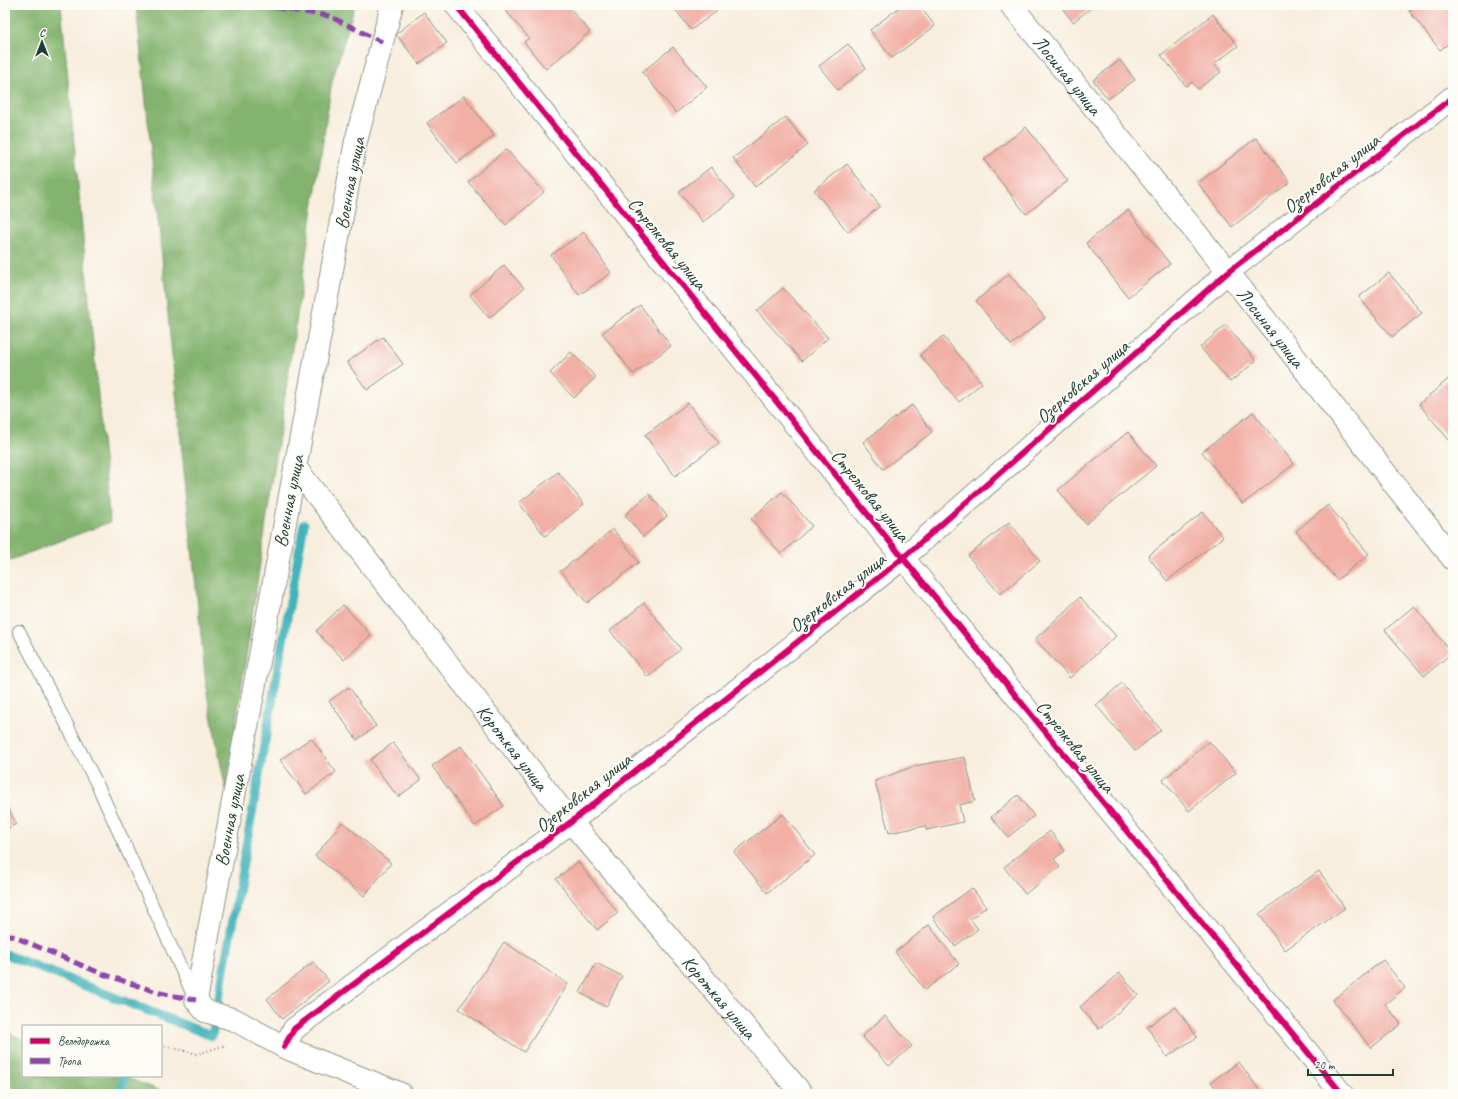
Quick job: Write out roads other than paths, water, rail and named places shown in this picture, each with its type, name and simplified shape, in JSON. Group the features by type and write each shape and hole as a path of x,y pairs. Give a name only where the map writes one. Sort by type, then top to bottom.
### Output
{"street":[{"name":"Военная улица","path":"200,1005 295,467 356,141 392,5"},
{"name":"Стрелковая улица","path":"456,5 903,558 1342,1094"},
{"name":"Лосиная улица","path":"1012,5 1228,272 1453,559"},
{"name":"Озерковская улица","path":"284,1047 294,1029 571,822 903,558 1228,272 1453,97"},
{"name":"Короткая улица","path":"295,467 571,822 802,1094"},
{"path":"200,1005 235,1020 284,1047 401,1094"}],"lane":[{"path":"19,631 97,784 200,1005"}],"waterway":[{"path":"5,954 212,1036 304,524"},
{"path":"119,1094 125,1077"}]}
